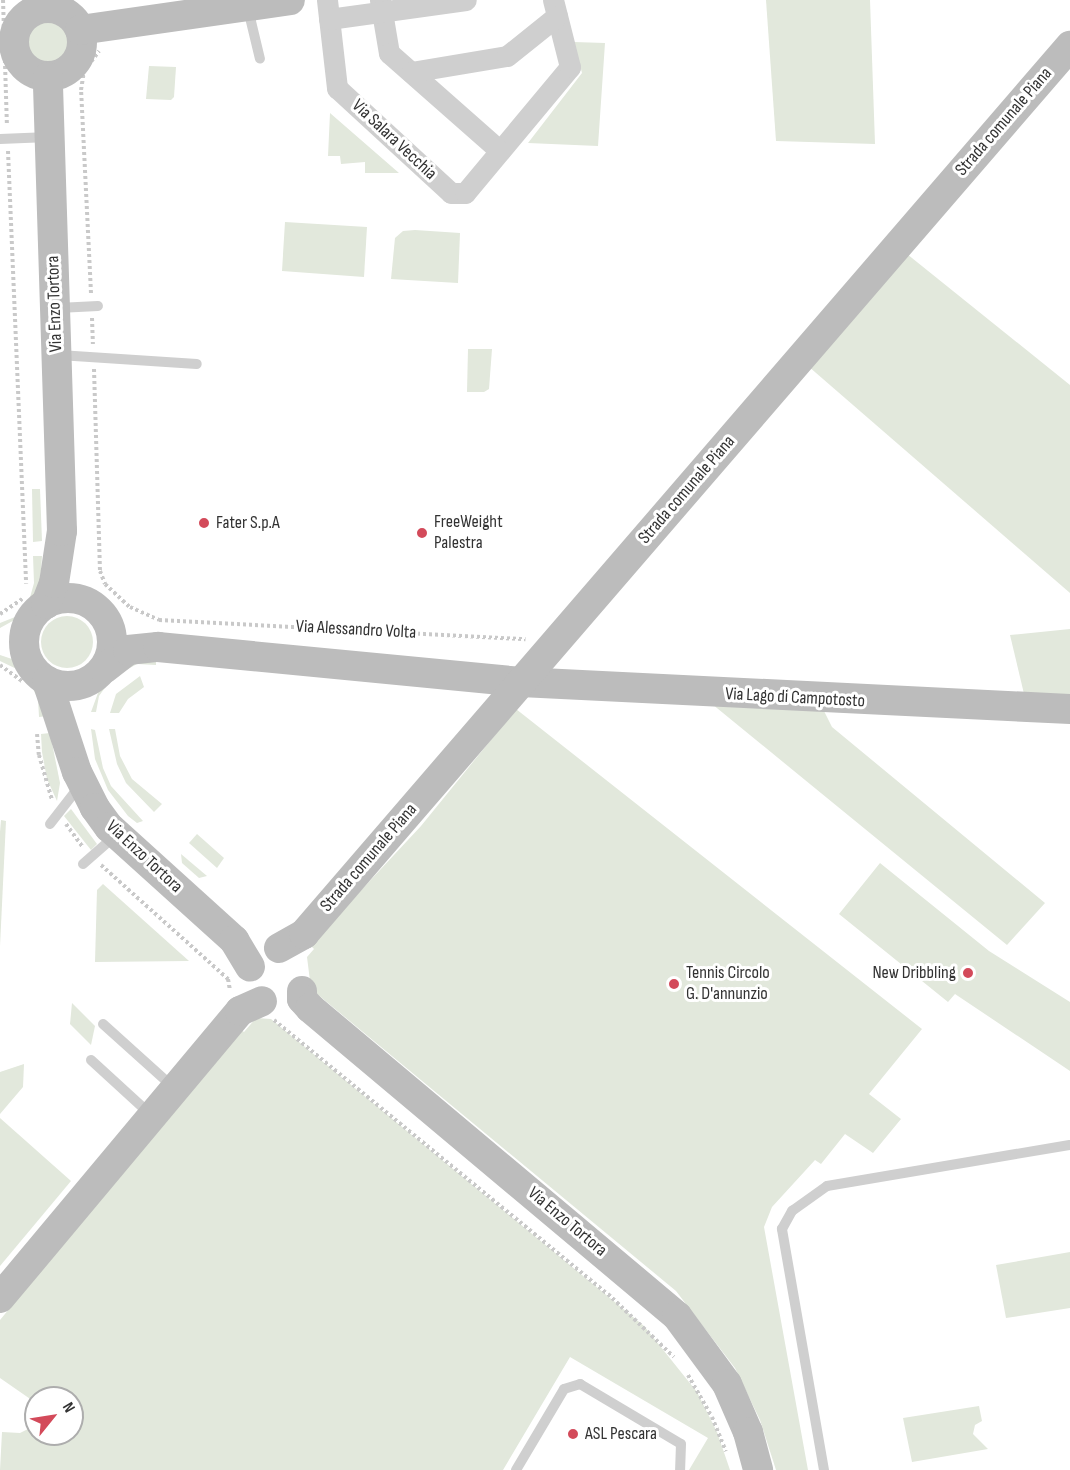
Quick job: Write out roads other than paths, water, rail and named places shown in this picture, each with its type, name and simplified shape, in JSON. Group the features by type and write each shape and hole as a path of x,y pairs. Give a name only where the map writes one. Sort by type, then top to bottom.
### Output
{"street":[{"path":"80,30 238,5 290,0"},
{"name":"Via Salara Vecchia","path":"466,0 328,9 338,88 451,193 465,194 570,67 554,8"},
{"path":"45,4 66,13 80,30 81,52 76,62 69,70 48,77 22,65 6,39 24,17 45,4"},
{"path":"381,6 390,53 500,151"},
{"name":"Via Salara Vecchia","path":"411,72 507,56 554,8"},
{"name":"Strada comunale Piana","path":"0,1298 175,1089 273,979 544,655 1069,48"},
{"name":"Via Enzo Tortora","path":"38,612 54,583 62,531 48,77"},
{"name":"Via Enzo Tortora","path":"62,531 86,601"},
{"path":"0,634 59,598 86,601 109,623 113,646 77,715 77,772"},
{"path":"38,612 24,641 38,672"},
{"name":"Via Alessandro Volta","path":"109,623 159,633 521,682"},
{"name":"Via Alessandro Volta","path":"98,675 128,650 159,633"},
{"path":"0,649 61,686 98,675"},
{"name":"Via Enzo Tortora","path":"38,672 77,772 94,808 117,835 234,940 273,979 321,1016 677,1316 727,1384 748,1432 758,1470"},
{"name":"Via Lago di Campotosto","path":"521,682 1070,709"}],"lane":[{"path":"238,5 260,59"},
{"path":"4,138 49,137"},
{"path":"55,309 98,306"},
{"path":"57,355 196,364"},
{"path":"50,824 77,772"},
{"path":"83,864 117,835"},
{"path":"102,1024 175,1089"},
{"path":"91,1060 152,1116"},
{"path":"824,1470 782,1229 792,1211 827,1186 1070,1145"},
{"path":"516,1470 564,1389 580,1384 681,1443 680,1470"}],"place":[{"name":"Fater S.p.A","path":"204,523"},
{"name":"FreeWeight Palestra","path":"422,533"},
{"name":"New Dribbling","path":"968,973"},
{"name":"Tennis Circolo G. D'annunzio","path":"674,984"},
{"name":"ASL Pescara","path":"573,1434"}]}
